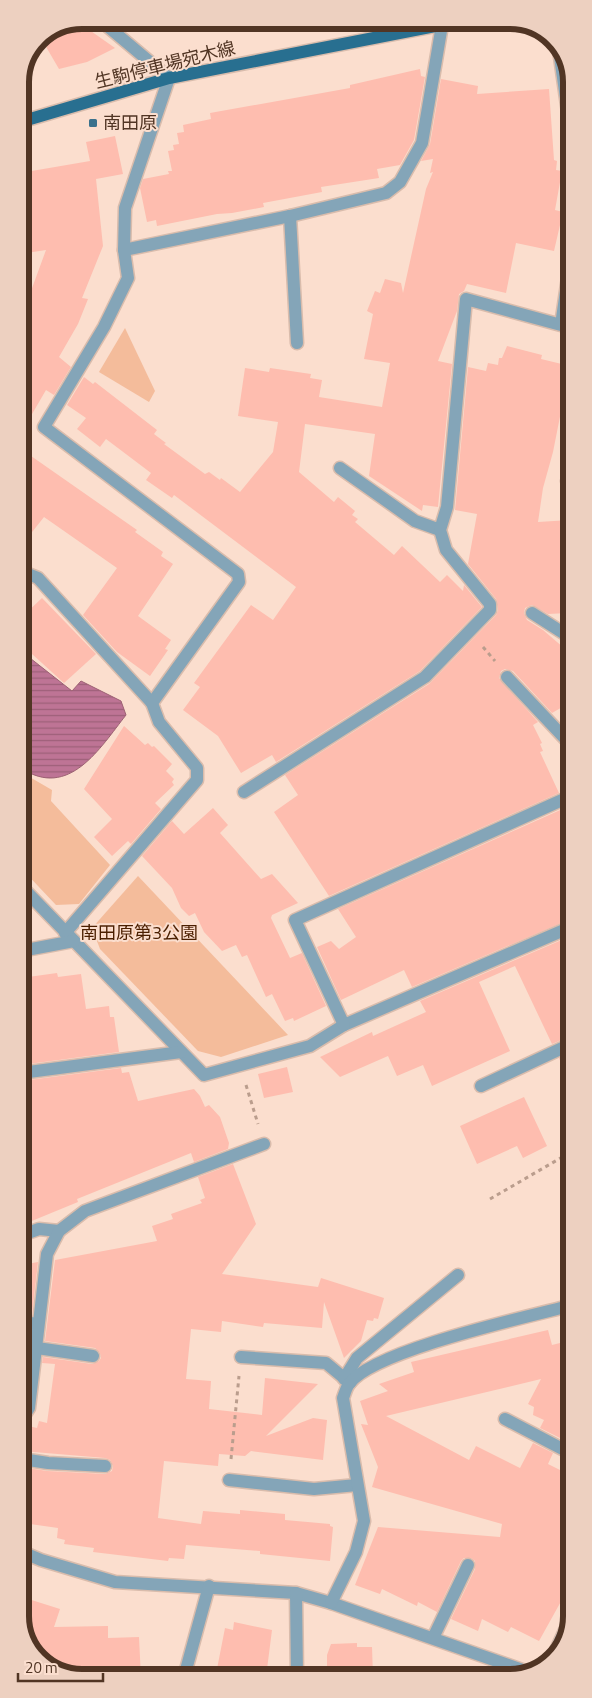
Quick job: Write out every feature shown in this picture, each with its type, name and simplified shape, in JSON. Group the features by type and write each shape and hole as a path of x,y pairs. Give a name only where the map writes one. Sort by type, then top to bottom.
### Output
{"main road":[{"name":"生駒停車場宛木線","path":"29,119 169,78 421,29"}],"street":[{"path":"111,29 169,78 125,208 124,250 128,278 104,327 44,427 238,574 239,582 152,703"},
{"path":"124,250 290,216 386,193 400,182 422,143 441,29"},
{"path":"290,216 297,343"},
{"path":"244,792 424,677 490,610 490,604 446,550 440,530 447,507 466,299 561,325 563,321"},
{"path":"340,468 415,521 440,530"},
{"path":"29,574 38,578 152,703 160,722 197,768 197,780 70,937 29,949"},
{"path":"532,612 563,633"},
{"path":"507,677 563,737"},
{"path":"344,1025 296,920 563,800"},
{"path":"29,894 204,1075 310,1046 344,1025 563,930"},
{"path":"482,1086 563,1048"},
{"path":"29,1072 181,1052"},
{"path":"29,1408 47,1254 59,1231 85,1211 264,1144"},
{"path":"29,1233 39,1229 59,1231"},
{"path":"332,1603 356,1552 364,1521 343,1398 347,1381 357,1358 458,1275"},
{"path":"347,1381 406,1350 563,1308"},
{"path":"29,1323 38,1324"},
{"path":"37,1348 93,1356"},
{"path":"241,1357 326,1363 347,1381"},
{"path":"505,1419 563,1449"},
{"path":"29,1460 105,1466"},
{"path":"229,1480 314,1489 357,1485"},
{"path":"29,1555 115,1582 209,1586 296,1593 332,1603 519,1669"},
{"path":"433,1638 468,1565"},
{"path":"186,1669 209,1586"},
{"path":"296,1593 297,1669"},
{"path":"500,1662 500,1669"}],"path":[{"path":"469,632 507,677"},
{"path":"242,1081 248,1087 264,1144"},
{"path":"490,1199 563,1157"},
{"path":"229,1480 241,1357"}],"green space":[{"path":"125,328 155,391 149,402 99,372"},
{"path":"29,777 52,790 51,801 110,865 79,904 56,905 29,876"},
{"name":"南田原第3公園","path":"138,876 288,1035 221,1057 198,1051 100,949 92,928"}],"shaded area":[{"path":"29,657 72,691 81,681 121,701 126,715 94,755 82,766 68,774 54,778 38,776 29,772"}],"building":[{"path":"88,29 115,48 87,62 59,69 45,45 62,33"},
{"path":"420,69 421,76 425,77 414,140 400,165 377,169 379,178 321,187 322,192 263,203 264,207 157,226 156,220 147,222 140,188 143,179 169,174 168,171 172,171 168,151 174,150 173,145 179,144 177,133 184,132 183,125 211,119 210,113 350,88 350,85"},
{"path":"441,79 478,86 477,94 549,89 554,160 557,161 556,170 562,171 555,210 563,212 554,251 516,243 506,293 467,284 464,291 459,294 457,311 438,361 452,364 438,507 423,505 422,511 369,476 375,434 305,424 299,472 334,502 338,497 355,511 352,515 358,519 355,522 394,555 402,546 440,582 447,575 463,591 464,585 482,607 420,671 276,762 272,755 241,773 218,736 183,710 200,687 194,683 251,605 273,620 296,587 174,495 172,498 146,480 151,473 106,439 100,447 77,429 86,418 67,405 84,377 93,384 95,382 157,430 154,434 166,443 164,444 205,474 209,472 220,480 221,478 240,492 273,452 278,422 238,416 245,368 269,372 270,368 311,374 310,378 322,380 319,397 382,407 390,363 364,359 373,314 367,311 375,291 380,293 385,279 401,283 403,293 426,189 433,172 430,173 433,159 421,161 430,144"},
{"path":"115,136 123,174 96,179 103,246 82,298 88,299 78,324 59,357 71,367 54,395 46,390 29,419 29,296 46,250 29,253 29,171 90,161 86,142"},
{"path":"507,346 542,355 541,359 563,364 563,401 553,452 543,488 538,522 563,520 563,613 548,614 532,605 525,608 524,613 527,620 543,630 563,647 563,707 552,713 513,671 505,669 501,671 499,678 538,722 533,725 542,743 540,744 543,751 540,752 559,793 329,896 274,812 298,795 285,775 429,684 496,615 498,610 496,599 468,564 477,514 455,510 468,367 486,371 488,363 498,365 499,358 502,358"},
{"path":"29,455 137,530 135,532 163,552 161,556 173,564 138,616 171,640 165,649 168,650 150,676 117,652 83,615 117,568 44,517 29,536"},
{"path":"42,598 96,654 64,683 29,651 29,610"},
{"path":"124,726 145,745 148,743 152,747 154,746 172,764 166,771 174,779 172,782 174,785 155,803 161,809 131,844 128,841 112,856 94,837 112,819 84,789"},
{"path":"213,808 228,825 220,833 261,879 272,874 298,903 272,915 271,918 290,958 302,953 326,1006 294,1021 293,1018 285,1021 272,994 266,997 247,955 242,957 236,945 222,951 204,932 195,913 189,916 181,908 172,888 142,856 172,821 184,834"},
{"path":"563,809 563,922 412,987 404,970 341,1000 317,947 331,941 339,949 356,937 338,909"},
{"path":"563,939 563,1039 552,1044 515,966 479,982 510,1051 432,1086 423,1065 397,1076 388,1056 340,1077 320,1057 372,1032 373,1036 426,1012 420,1001"},
{"path":"57,973 58,977 81,974 86,1009 109,1006 110,1017 114,1017 119,1052 29,1064 29,977"},
{"path":"563,1056 563,1066 559,1058"},
{"path":"287,1067 293,1092 264,1098 258,1074"},
{"path":"121,1068 122,1073 129,1072 138,1101 194,1089 205,1107 209,1105 220,1117 229,1143 228,1149 194,1162 191,1153 77,1199 78,1202 29,1222 29,1080"},
{"path":"524,1097 547,1146 523,1158 517,1146 477,1164 460,1126"},
{"path":"233,1164 256,1224 222,1274 318,1287 321,1278 384,1298 378,1319 374,1318 373,1321 367,1320 361,1341 344,1358 324,1302 322,1328 264,1323 263,1327 222,1321 221,1332 191,1329 186,1379 211,1381 209,1409 262,1415 265,1378 318,1384 266,1436 313,1418 327,1420 323,1460 251,1451 245,1456 219,1454 218,1466 164,1461 158,1518 201,1524 203,1511 240,1514 240,1510 285,1514 285,1520 330,1524 333,1527 330,1561 260,1554 260,1551 186,1545 184,1559 169,1558 168,1561 93,1552 94,1548 64,1544 65,1540 57,1538 58,1528 30,1524 29,1468 105,1474 112,1471 113,1466 110,1460 105,1458 29,1452 29,1426 37,1428 39,1421 47,1423 55,1364 42,1363 43,1357 92,1364 101,1358 100,1353 95,1348 45,1341 55,1260 157,1241 152,1226 173,1219 171,1214 202,1203 200,1200 205,1198 198,1177"},
{"path":"38,1262 32,1315 29,1315 29,1264"},
{"path":"548,1330 552,1345 563,1342 563,1432 560,1438 540,1428 544,1420 533,1415 534,1407 528,1404 541,1379 386,1416 469,1460 476,1446 520,1468 533,1443 553,1453 548,1464 563,1472 563,1490 560,1496 563,1498 563,1598 539,1641 511,1627 508,1632 482,1619 478,1631 451,1619 475,1569 475,1561 471,1558 464,1558 461,1561 437,1612 418,1602 417,1606 382,1589 380,1594 355,1585 378,1527 500,1537 502,1524 372,1487 378,1467 361,1424 368,1425 360,1401 388,1391 379,1384 414,1372 411,1362"},
{"path":"29,1599 60,1609 54,1627 108,1626 108,1638 139,1637 141,1669 79,1669 62,1665 47,1656 36,1643 29,1623"},
{"path":"234,1622 272,1630 267,1669 217,1669 225,1628 233,1630"},
{"path":"357,1643 357,1647 372,1647 373,1669 327,1669 327,1655 331,1644"}],"place":[{"name":"南田原","path":"93,123"}]}
